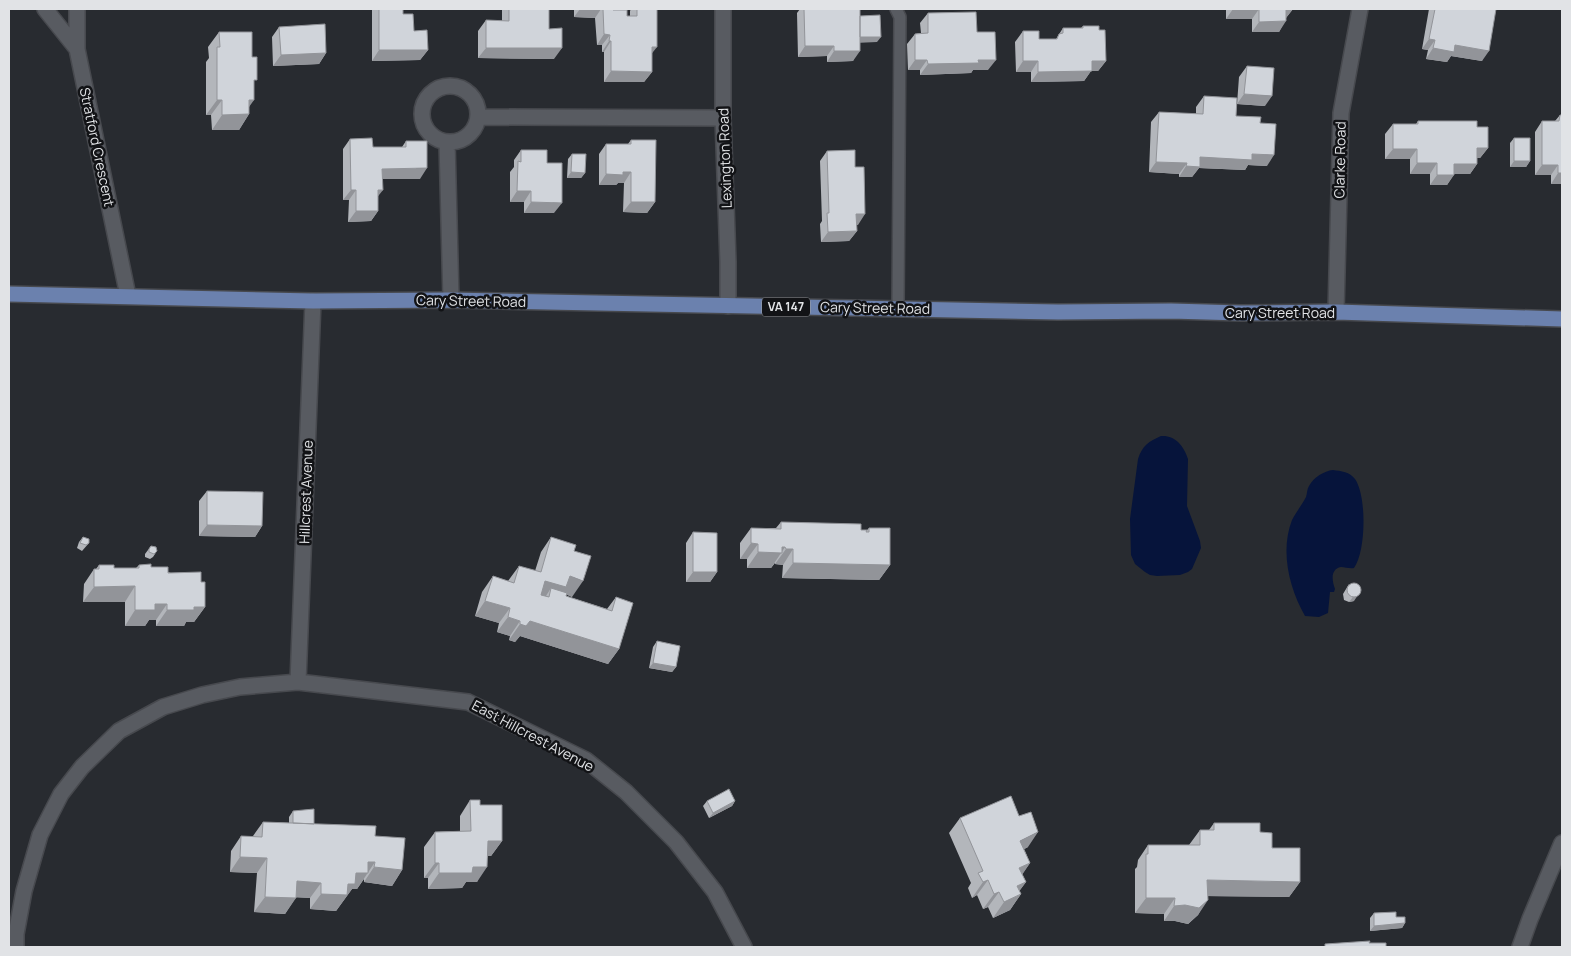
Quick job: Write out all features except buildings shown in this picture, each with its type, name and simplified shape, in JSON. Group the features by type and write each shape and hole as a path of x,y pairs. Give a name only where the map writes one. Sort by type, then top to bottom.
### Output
{"main road":[{"name":"Cary Street Road","path":"9,294 313,301 451,300 898,309 1241,313 1336,312 1562,319"}],"street":[{"name":"Stratford Crescent","path":"46,9 77,49 128,296"},
{"path":"77,9 77,49"},
{"name":"Lexington Road","path":"723,9 723,118 728,306"},
{"name":"Clarke Road","path":"1336,312 1341,113 1360,9"},
{"path":"444,86 455,86 465,90 473,98 478,109 478,117 473,130 465,138 455,142 447,142 434,138 426,130 422,120 421,109 426,98 434,91 444,86"},
{"path":"478,117 723,118"},
{"path":"447,142 451,300"},
{"name":"Hillcrest Avenue","path":"298,682 313,301"},
{"name":"East Hillcrest Avenue","path":"16,947 24,891 40,836 61,794 82,767 119,732 163,707 202,695 240,687 298,682 468,702 586,760 626,792 676,842 715,892 744,947"},
{"path":"1520,947 1562,843"}],"lane":[{"path":"896,9 900,17 898,309"}],"water":[{"path":"1161,436 1175,439 1184,450 1188,459 1187,506 1201,548 1192,569 1180,575 1150,575 1135,564 1131,555 1130,519 1138,459 1147,444"},
{"path":"1333,470 1351,475 1359,487 1364,524 1361,550 1354,568 1341,567 1337,568 1333,573 1335,589 1334,592 1330,592 1328,613 1319,617 1305,616 1295,594 1288,569 1288,532 1311,483 1320,475"}]}
